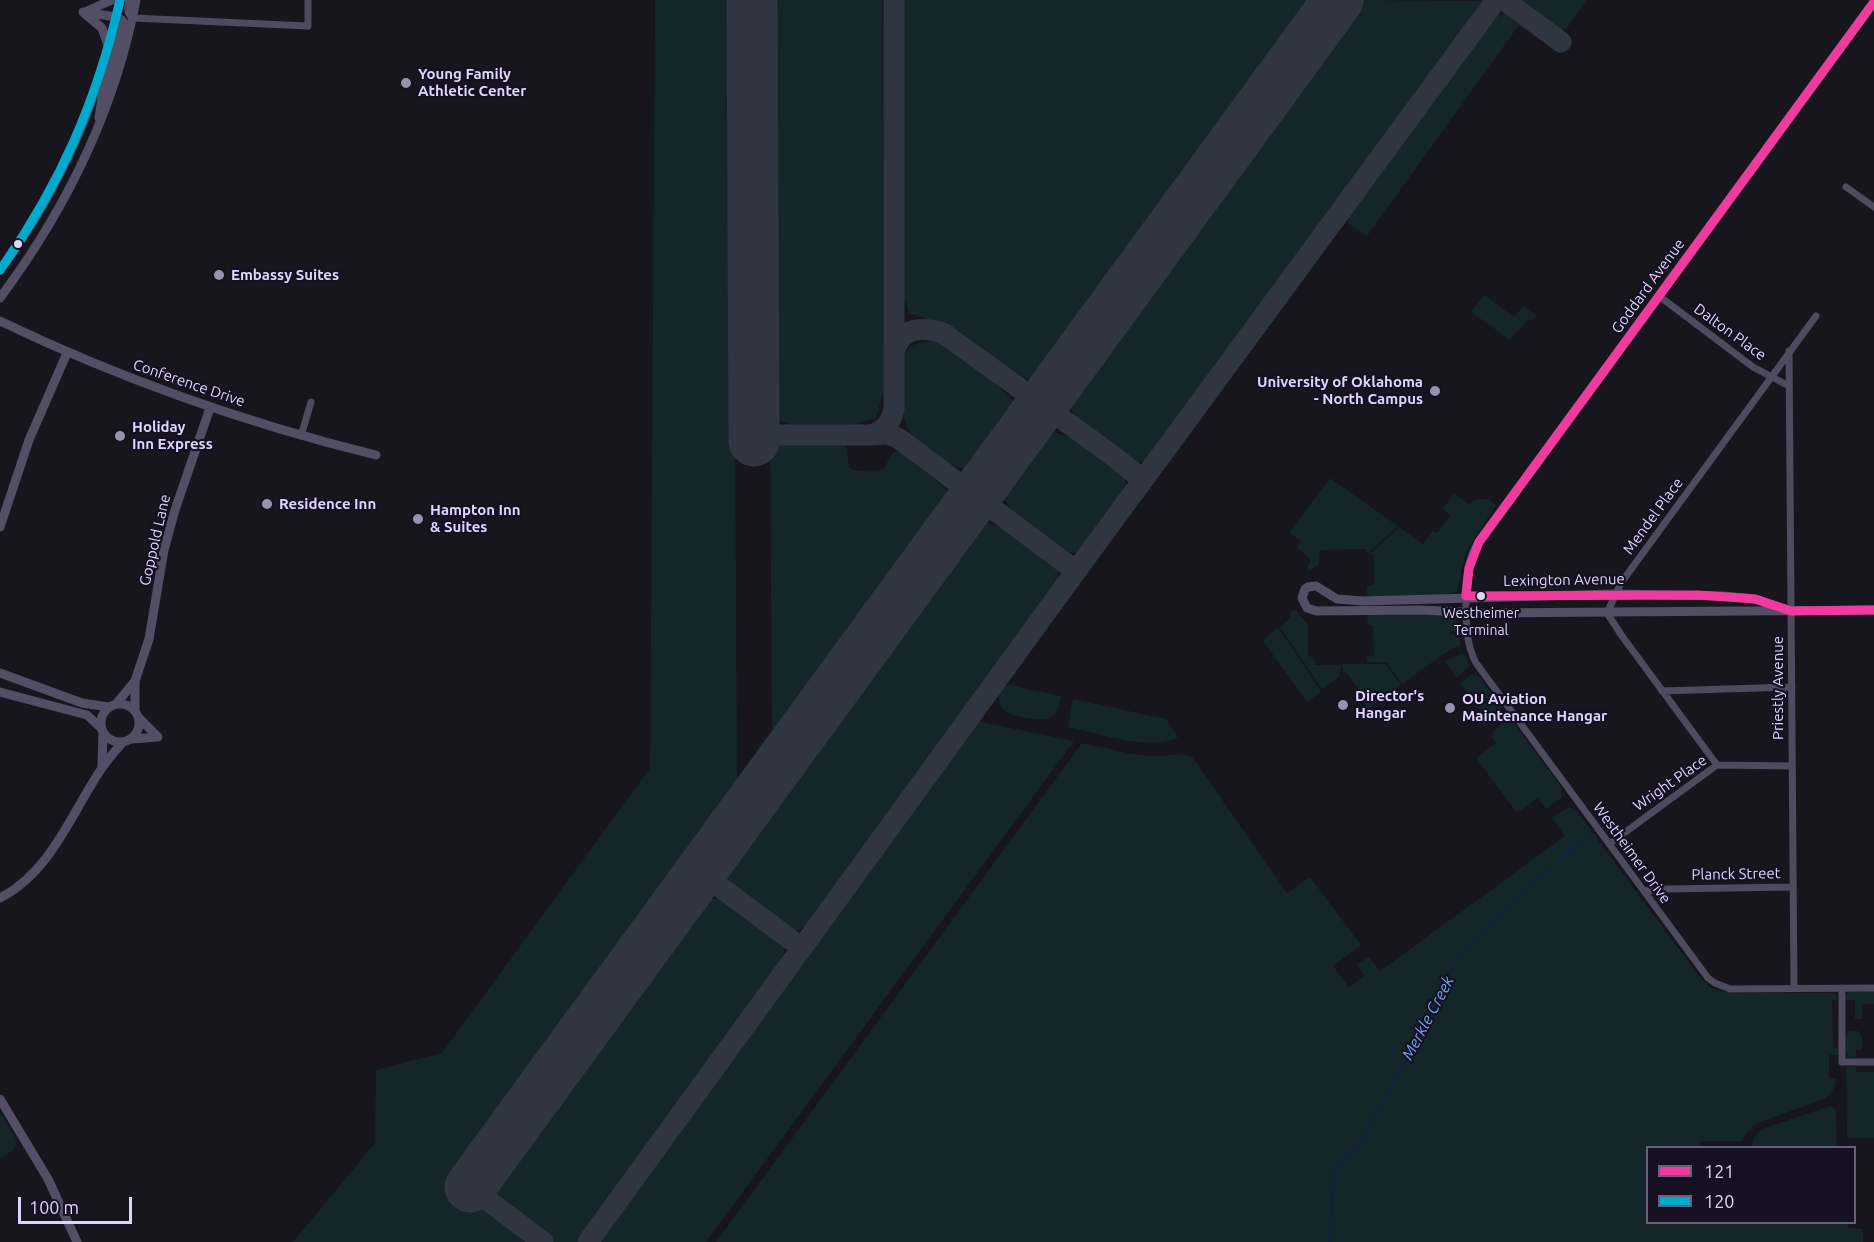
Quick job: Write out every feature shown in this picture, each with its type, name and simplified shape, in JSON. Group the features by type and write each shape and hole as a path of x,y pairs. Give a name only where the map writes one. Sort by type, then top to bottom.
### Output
{"street":[{"path":"83,12 100,7 112,0"},
{"path":"0,270 39,212 70,154 93,100 109,49 120,0"},
{"path":"129,0 129,12 133,18"},
{"path":"0,297 38,245 82,168 118,76 136,0"},
{"path":"133,18 308,26 308,0"},
{"name":"Goddard Avenue","path":"1466,597 1468,569 1479,542 1874,2"},
{"path":"83,12 117,17 123,23 102,98 97,132"},
{"path":"83,12 102,28 109,49"},
{"path":"1846,187 1874,207"},
{"name":"Dalton Place","path":"1659,296 1753,367 1789,386"},
{"name":"Mendel Place","path":"1607,613 1614,594 1816,316"},
{"name":"Conference Drive","path":"0,321 142,384 301,436 376,455"},
{"name":"Priestly Avenue","path":"1789,351 1794,988"},
{"path":"0,527 28,440 67,352"},
{"path":"301,436 310,402"},
{"name":"Goppold Lane","path":"137,714 135,681 149,639 164,550 175,510 210,408"},
{"name":"Lexington Avenue","path":"1791,611 1764,601 1740,597 1614,594 1466,597 1435,600 1341,600 1312,586 1305,589 1302,598 1307,608 1317,611 1607,613 1791,611 1874,610"},
{"name":"Westheimer Drive","path":"1466,597 1468,642 1476,663 1702,971 1715,983 1737,989 1874,988"},
{"path":"1607,613 1717,765"},
{"path":"0,673 81,703 126,705 158,737 113,742 87,716 0,692"},
{"name":"Goppold Lane","path":"112,706 135,681"},
{"path":"1662,691 1792,687"},
{"path":"102,768 102,716 112,706"},
{"path":"0,898 27,879 57,844 102,768 138,729 137,714"},
{"name":"Wright Place","path":"1608,844 1717,765 1791,766"},
{"name":"Planck Street","path":"1644,891 1792,887"},
{"path":"1842,988 1842,1062 1874,1062"},
{"path":"0,1099 48,1179 77,1242"}],"shaded area":[{"path":"655,0 733,0 737,791 447,1189 475,1209 478,1205 529,1242 293,1242 375,1143 376,1070 442,1053 650,768"},
{"path":"768,0 882,0 884,390 876,418 849,426 795,426 771,418"},
{"path":"897,0 1316,0 1037,382 1013,373 940,323 909,313 901,285"},
{"path":"1361,0 1481,1 1477,12 1157,449 1146,460 1133,462 1127,460 1081,422 1066,402"},
{"path":"1519,0 1587,0 1567,28 1560,31 1554,29"},
{"path":"1504,14 1515,18 1519,25 1367,236 1349,224 1348,213 1485,25 1495,16"},
{"path":"1484,295 1514,317 1523,306 1538,317 1526,321 1510,340 1471,312"},
{"path":"934,340 969,360 1001,388 1018,408 971,472 926,449 912,435 905,420 902,372 907,351 913,345"},
{"path":"1047,430 1069,437 1117,468 1125,477 1126,488 1122,497 1087,546 1075,553 1062,551 1014,513 999,493"},
{"path":"787,441 842,444 846,447 849,467 855,471 881,470 893,452 899,452 941,484 952,498 772,744 770,443"},
{"path":"1330,478 1398,526 1368,553 1365,549 1320,550 1318,566 1308,571 1307,567 1311,560 1297,547 1301,541 1289,533"},
{"path":"1454,493 1469,504 1483,499 1490,500 1496,505 1466,552 1457,592 1427,597 1369,597 1367,586 1374,585 1374,555 1370,554 1399,527 1423,544 1433,531 1437,533 1450,515 1443,509"},
{"path":"981,520 1012,534 1046,555 1059,569 1058,583 812,922 800,929 787,929 731,887 727,876 728,863"},
{"path":"1294,609 1308,624 1308,656 1314,657 1315,665 1341,665 1340,676 1322,689 1280,627 1291,617 1289,614"},
{"path":"1422,613 1453,616 1459,623 1460,631 1450,632 1451,635 1460,633 1460,645 1402,684 1387,663 1367,662 1367,656 1374,655 1373,626 1367,624 1368,615"},
{"path":"1277,627 1321,692 1307,702 1263,641"},
{"path":"1462,653 1469,666 1457,678 1445,661"},
{"path":"1342,664 1386,664 1401,685 1368,709 1357,693 1360,691 1346,672 1343,672"},
{"path":"1472,674 1481,679 1502,707 1501,715 1484,727 1478,719 1484,714 1460,683"},
{"path":"1009,685 1061,696 1057,710 1051,717 1042,719 1022,717 1006,712 1000,704 998,695 1002,687"},
{"path":"1073,699 1166,719 1178,737 1154,743 1139,742 1068,727"},
{"path":"977,721 1074,741 706,1242 597,1242"},
{"path":"1506,721 1514,723 1561,787 1562,797 1546,809 1538,798 1517,813 1476,758 1496,743 1491,736 1492,732"},
{"path":"1082,743 1141,755 1181,754 1193,758 1287,893 1310,877 1361,945 1333,966 1349,987 1364,976 1357,964 1369,957 1380,971 1565,836 1552,818 1569,807 1575,809 1701,979 1711,988 1729,993 1833,993 1837,996 1837,1000 1832,1000 1833,1047 1838,1048 1838,1055 1829,1055 1829,1079 1836,1079 1831,1093 1824,1099 1755,1124 1742,1141 1700,1141 1700,1146 1646,1146 1646,1224 1848,1224 1848,1228 1863,1229 1863,1242 716,1242"},
{"path":"721,898 780,940 785,948 781,966 580,1240 578,1242 555,1242 501,1202 496,1193 497,1180 698,905 705,900"},
{"path":"1853,991 1874,991 1874,1004 1862,1004 1862,1019 1855,1019 1855,1000 1846,1000 1846,994"},
{"path":"1849,1031 1858,1031 1862,1036 1862,1050 1856,1050 1856,1057 1849,1057 1846,1052 1846,1035"},
{"path":"1846,1067 1856,1067 1856,1072 1874,1072 1874,1138 1847,1138"},
{"path":"1830,1106 1836,1110 1837,1146 1751,1146 1755,1136 1762,1129"},
{"path":"0,1112 17,1140 14,1150 0,1158"}],"waterway":[{"name":"Merkle Creek","path":"1329,1242 1335,1169 1366,1135 1369,1124 1388,1094 1457,961 1468,946 1569,851 1595,835"}],"taxiway":[{"path":"754,430 759,435 871,435 887,425 893,414 894,0"},
{"path":"588,1242 1076,571 1496,0"},
{"path":"1504,0 1561,42"},
{"path":"894,354 896,345 905,334 919,330 943,333 1143,480"},
{"path":"871,435 887,434 898,438 1076,571"},
{"path":"700,872 802,948"},
{"path":"470,1187 543,1242"}],"runway":[{"path":"752,0 754,441"},
{"path":"470,1187 1338,0"}],"transit line":[{"name":"120","path":"0,270 41,206 74,141 100,73 120,0"},
{"name":"121","path":"1874,2 1479,542 1469,568 1466,596 1698,595 1755,599 1791,611 1874,610"}],"place":[{"name":"Young Family Athletic Center","path":"406,83"},
{"name":"Embassy Suites","path":"219,275"},
{"name":"University of Oklahoma - North Campus","path":"1435,391"},
{"name":"Holiday Inn Express","path":"120,436"},
{"name":"Residence Inn","path":"267,504"},
{"name":"Hampton Inn & Suites","path":"418,519"},
{"name":"Westheimer Terminal","path":"1481,596"},
{"name":"Director's Hangar","path":"1343,705"},
{"name":"OU Aviation Maintenance Hangar","path":"1450,708"}]}
